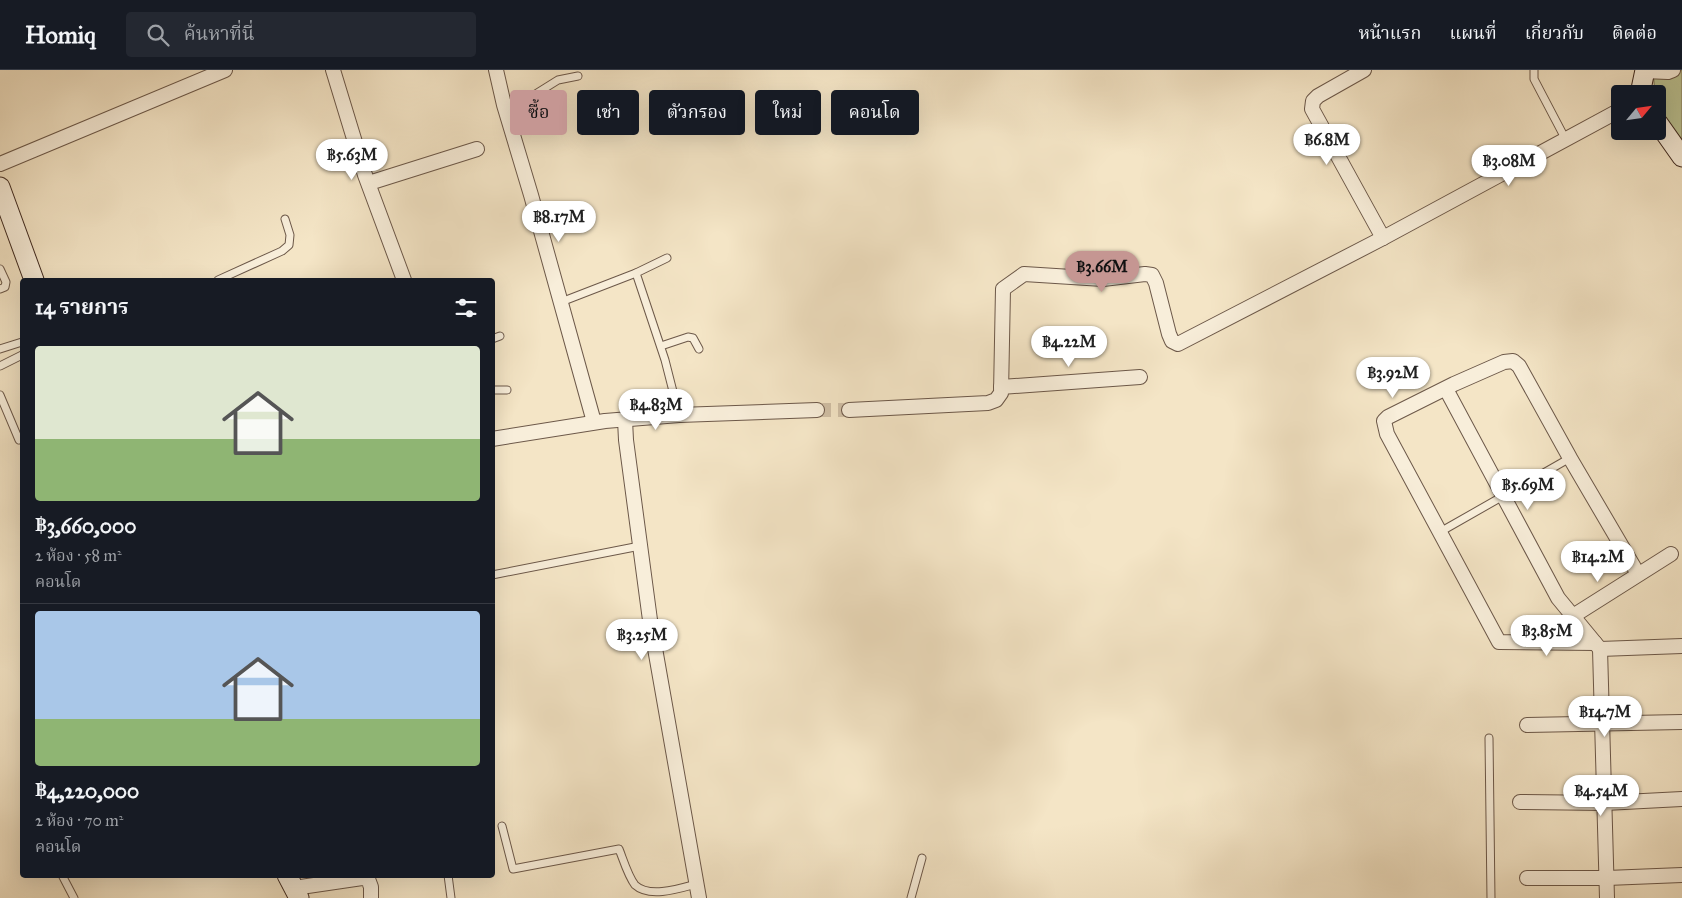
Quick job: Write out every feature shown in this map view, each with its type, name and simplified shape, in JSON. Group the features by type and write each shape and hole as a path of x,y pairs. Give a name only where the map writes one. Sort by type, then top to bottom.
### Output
{"street":[{"path":"0,164 225,70"},
{"path":"333,70 369,183 403,278"},
{"path":"496,70 504,105 594,422"},
{"path":"1364,70 1318,96 1313,102 1312,109 1383,238"},
{"path":"1643,80 1673,70"},
{"path":"849,410 988,403 996,400 1001,393 1003,288 1024,274 1103,278 1152,275 1156,283 1169,334 1172,340 1178,344 1383,238 1611,115"},
{"path":"1666,134 1682,157"},
{"path":"369,183 478,149"},
{"path":"0,187 33,278"},
{"path":"1638,574 1519,366 1513,361 1504,362 1454,384 1446,390 1388,417 1384,421 1387,434 1499,642 1597,646 1682,646"},
{"path":"1001,387 1140,377"},
{"path":"1446,390 1558,598 1597,646 1602,724 1607,898"},
{"path":"495,438 594,422 679,415 817,410"},
{"path":"625,420 650,620 699,898"},
{"path":"1572,616 1671,554"},
{"path":"1527,725 1682,722"},
{"path":"1520,802 1605,802 1682,799"},
{"path":"1527,878 1607,878 1682,875"},
{"path":"293,887 362,878 368,879 371,886 371,898"}],"lane":[{"path":"1534,70 1534,79 1566,140"},
{"path":"504,105 534,95 558,80 578,76"},
{"path":"222,278 282,251 289,244 290,235 285,219"},
{"path":"561,302 636,273 667,258"},
{"path":"0,269 6,282 5,286 0,289"},
{"path":"636,273 661,346 679,415"},
{"path":"661,346 688,337 694,338 699,349"},
{"path":"0,349 20,343"},
{"path":"0,366 20,357"},
{"path":"495,390 507,390"},
{"path":"0,395 19,440"},
{"path":"1440,532 1570,458"},
{"path":"495,574 640,546"},
{"path":"1489,738 1491,898"},
{"path":"502,826 513,868 619,849 634,885 643,892 654,895 696,884"},
{"path":"911,898 922,858"},
{"path":"64,878 74,898"},
{"path":"448,878 451,898"}],"green space":[{"path":"1653,70 1682,70 1682,141 1666,120 1666,85 1654,85"}],"tunnel":[{"path":"817,410 849,410"}]}
